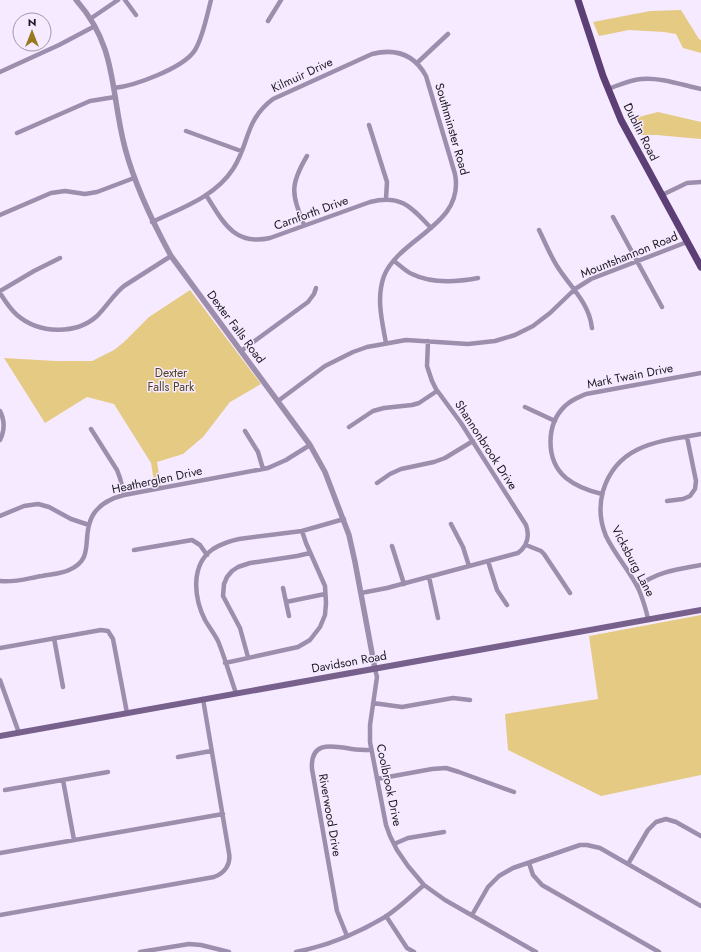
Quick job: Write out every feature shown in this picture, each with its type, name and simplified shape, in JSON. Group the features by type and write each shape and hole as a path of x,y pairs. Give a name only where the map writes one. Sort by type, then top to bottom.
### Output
{"main road":[{"name":"Dublin Road","path":"578,0 608,89 621,120 701,267"},
{"name":"Davidson Road","path":"0,736 701,610"}],"street":[{"name":"Dexter Falls Road","path":"76,0 95,26 106,51 124,145 134,178 152,222 171,256 310,445 325,472 344,518 355,562 374,669"},
{"path":"90,19 118,0"},
{"path":"125,0 136,15"},
{"path":"114,88 136,84 187,59 198,44 211,0"},
{"path":"268,21 281,0"},
{"path":"0,72 59,46 95,26"},
{"path":"417,63 448,34"},
{"name":"Kilmuir Drive","path":"152,222 206,196 214,190 234,168 256,116 264,106 279,96 378,53 400,53 417,63"},
{"name":"Southminster Road","path":"386,343 380,306 381,290 385,275 394,261 431,228 451,206 455,197 457,183 454,168 426,76 417,63"},
{"path":"608,89 622,83 641,79 651,79 701,90"},
{"path":"17,133 90,101 115,97"},
{"path":"370,125 387,182 386,199"},
{"path":"186,131 241,151"},
{"path":"304,226 295,200 294,189 296,176 307,156"},
{"path":"0,215 51,193 64,191 85,194 97,192 134,178"},
{"path":"662,196 687,183 701,182"},
{"name":"Carnforth Drive","path":"206,196 229,229 243,238 253,240 265,239 370,202 386,199 398,201 408,205 431,228"},
{"path":"613,217 662,307"},
{"path":"539,230 557,266 575,289 589,312 592,328"},
{"name":"Mountshannon Road","path":"278,401 324,366 360,349 406,340 468,344 495,341 515,334 533,326 550,313 575,289 591,279 687,242"},
{"path":"60,258 34,271 0,292 13,311 29,323 47,329 69,329 82,325 96,316 124,286 171,256"},
{"path":"394,261 411,274 427,279 441,281 464,281 478,278"},
{"path":"241,352 308,302 314,294 316,288"},
{"name":"Shannonbrook Drive","path":"428,341 428,366 432,381 437,391 473,441 526,526 528,534 526,544"},
{"name":"Mark Twain Drive","path":"602,494 589,491 566,478 559,469 554,458 550,442 551,431 555,421 565,406 586,394 701,373"},
{"path":"350,427 373,411 419,403 437,391"},
{"path":"525,407 555,421"},
{"path":"0,411 4,426 0,440"},
{"path":"91,429 117,470 124,495"},
{"path":"245,431 258,452 263,469"},
{"name":"Vicksburg Lane","path":"648,619 645,604 637,586 605,532 601,517 602,494 616,464 632,452 656,442 701,434"},
{"path":"666,501 683,499 690,496 695,489 696,481 687,436"},
{"path":"377,483 390,474 402,469 445,458 473,441"},
{"name":"Heatherglen Drive","path":"0,581 20,580 61,572 72,568 81,561 86,553 89,525 95,512 111,499 124,495 263,469 286,460 310,445"},
{"path":"0,516 24,506 38,504 49,507 71,519 89,525"},
{"path":"236,693 224,663 218,641 212,628 205,620 196,590 198,572 207,555 220,545 239,539 302,531 344,518"},
{"path":"451,524 464,547 469,566"},
{"path":"224,663 290,649 310,640 320,627 325,615 325,586 302,531"},
{"path":"134,550 192,540 200,545 207,555"},
{"path":"361,593 404,584 514,554 521,551 526,544 544,554 570,593"},
{"path":"392,546 404,584"},
{"path":"248,657 240,628 224,596 224,584 227,577 238,567 250,563 310,553"},
{"path":"488,561 497,590 507,605"},
{"path":"637,586 649,578 663,572 701,565"},
{"path":"429,577 438,618"},
{"path":"282,588 289,616"},
{"path":"286,602 326,594"},
{"path":"0,648 105,630 110,633 113,639 127,713"},
{"path":"54,638 63,687"},
{"name":"Coolbrook Drive","path":"374,669 376,677 369,733 386,824 394,844 408,866 424,886 445,900 536,952"},
{"path":"0,680 19,733"},
{"path":"373,703 402,707 453,698 470,700"},
{"path":"0,915 214,877 218,876 226,869 230,858 202,699"},
{"name":"Riverwood Drive","path":"347,936 337,911 312,769 312,761 318,751 329,746 371,750"},
{"path":"178,756 211,751"},
{"path":"377,779 432,769 446,768 514,792"},
{"path":"5,790 108,772"},
{"path":"63,780 74,840"},
{"path":"0,853 222,814"},
{"path":"628,864 648,830 656,822 666,819 676,822 701,836"},
{"path":"394,844 408,838 444,832"},
{"path":"472,915 493,880 505,871 573,846 587,845 600,848 701,906"},
{"path":"529,863 533,875 542,885 660,952"},
{"path":"296,952 347,936 386,916 424,886"},
{"path":"386,916 408,948 414,952"},
{"path":"140,952 189,944 201,945 225,952"}],"green space":[{"path":"681,10 701,40 701,53 683,48 676,34 664,32 629,30 599,36 593,22 650,11"},
{"path":"658,112 701,122 701,139 638,135 631,119"},
{"name":"Dexter Falls Park","path":"190,290 261,384 230,402 203,437 183,454 157,462 161,486 155,487 151,463 114,404 87,397 45,423 4,358 56,361 92,361 114,350 149,317"},
{"path":"701,615 701,775 601,796 508,750 505,714 598,699 589,636"}]}
